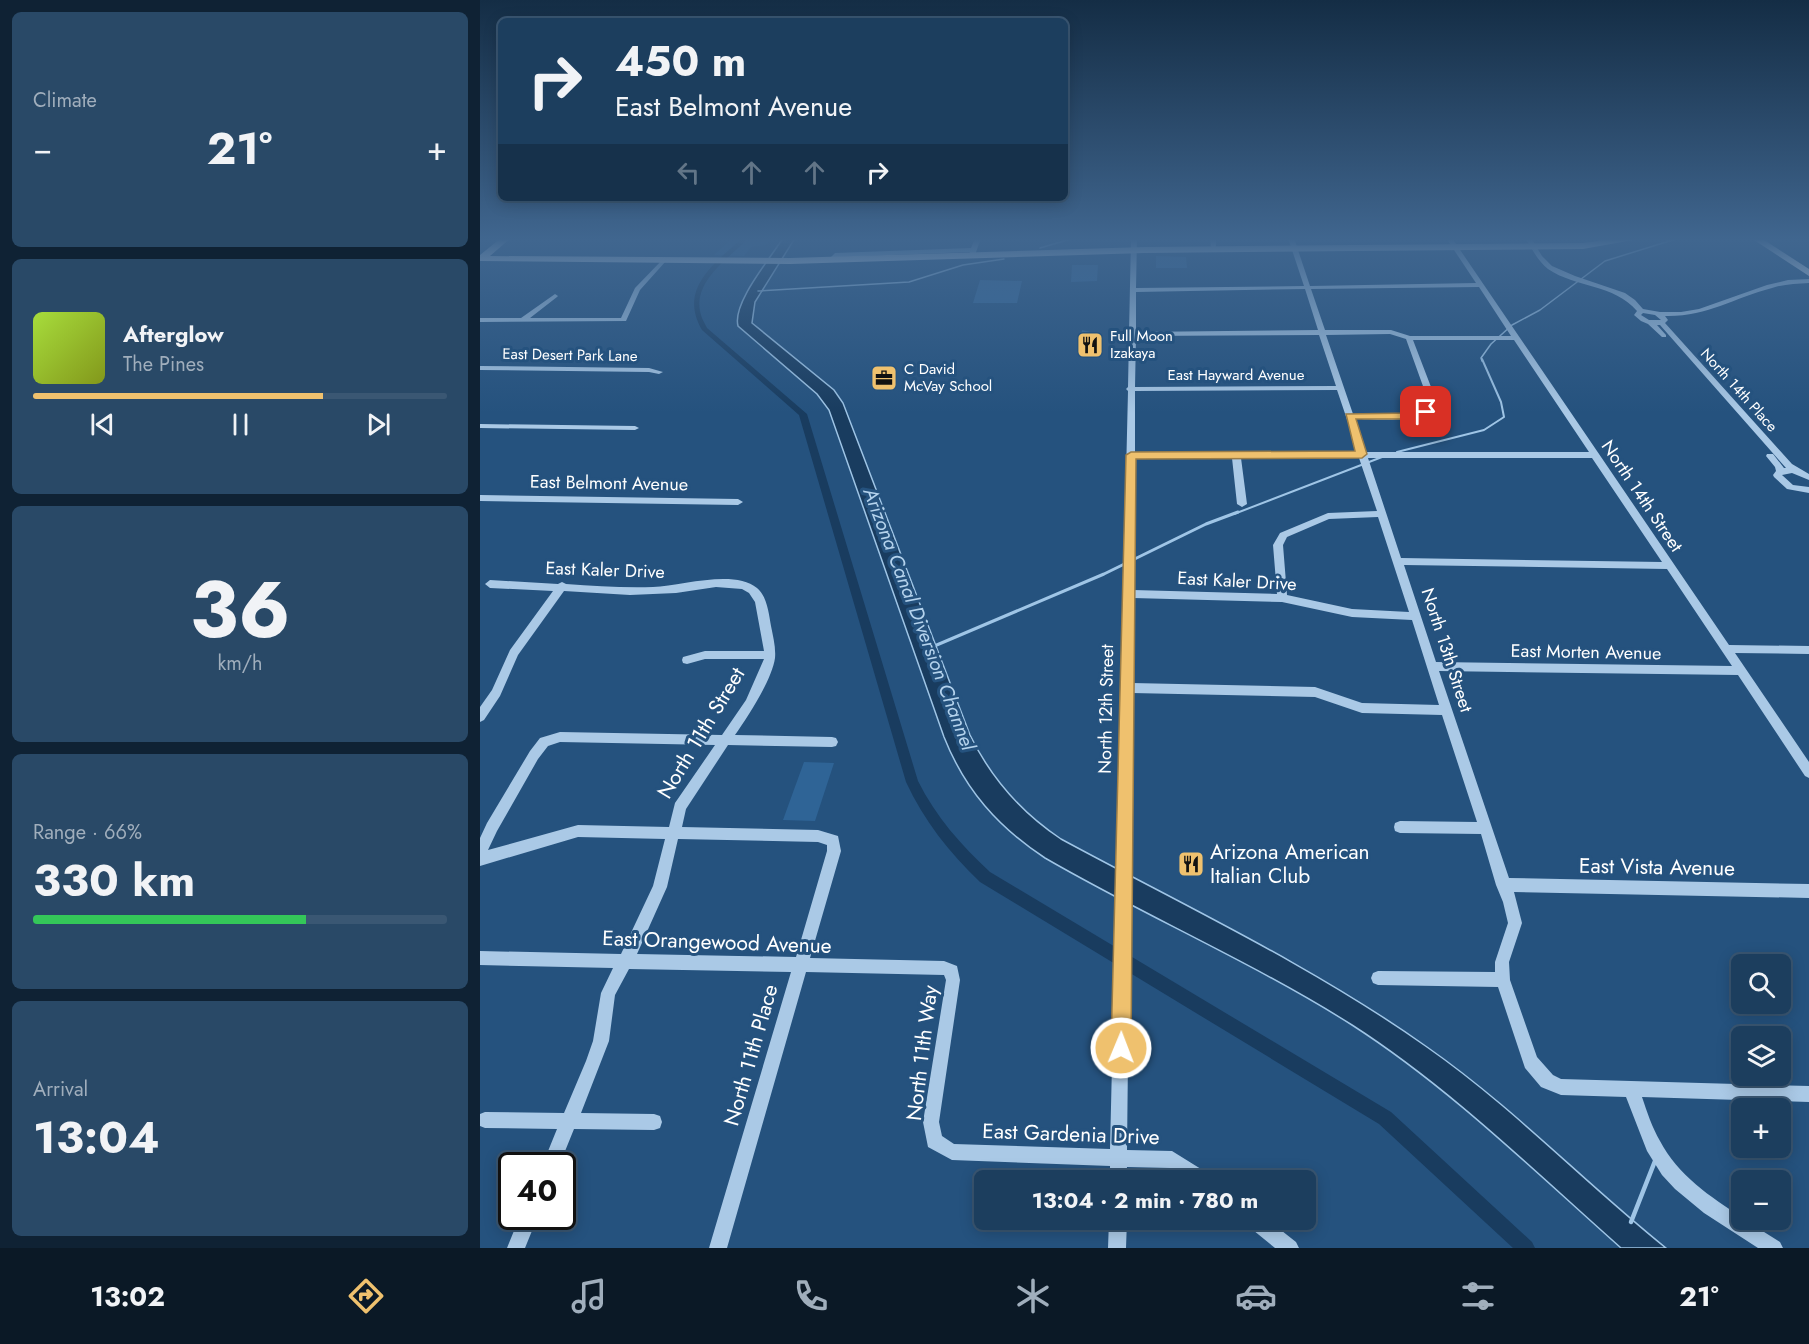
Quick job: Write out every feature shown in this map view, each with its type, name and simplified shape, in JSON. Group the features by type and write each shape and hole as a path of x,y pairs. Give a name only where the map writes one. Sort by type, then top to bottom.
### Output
{"street":[{"path":"523,321 555,296"},
{"path":"480,320 624,320 636,296"},
{"name":"North 12th Street","path":"1118,1170 1133,296"},
{"name":"North 13th Street","path":"1310,296 1515,923 1502,962 1503,980 1531,1062 1547,1081 1561,1087 1631,1089"},
{"name":"North 14th Street","path":"1487,296 1809,772"},
{"name":"North 14th Place","path":"1624,296 1641,311 1651,311"},
{"name":"North 14th Place","path":"1631,296 1663,319 1789,466 1809,477"},
{"path":"1650,322 1722,311 1754,296"},
{"name":"North 14th Place","path":"1641,311 1638,316 1650,322 1779,466 1780,471 1777,476 1781,481 1809,499"},
{"path":"1131,334 1391,332 1406,336 1515,338"},
{"path":"1350,416 1413,416 1426,412 1432,400 1406,336"},
{"name":"East Desert Park Lane","path":"480,368 659,372"},
{"name":"East Hayward Avenue","path":"1130,389 1341,388"},
{"path":"480,426 635,428"},
{"path":"1131,455 1594,455"},
{"path":"1236,455 1242,504"},
{"name":"North 14th Place","path":"1780,471 1799,472"},
{"path":"1795,489 1809,490"},
{"name":"East Belmont Avenue","path":"480,498 738,502"},
{"path":"1282,598 1276,540 1289,532 1328,516 1381,514"},
{"path":"1397,561 1670,566"},
{"name":"East Kaler Drive","path":"490,584 562,586 590,590 658,591 730,584 754,590 761,601 770,655"},
{"path":"480,717 496,693 514,653 562,586"},
{"name":"East Kaler Drive","path":"1129,594 1282,598 1352,613 1415,616"},
{"path":"1726,649 1809,650"},
{"path":"687,660 705,655 770,655"},
{"name":"North 11th Street","path":"556,1152 601,1041 608,993 660,887 680,807 750,703 770,655"},
{"name":"East Morten Avenue","path":"1431,666 1741,671"},
{"path":"1127,688 1315,692 1362,708 1445,710"},
{"path":"480,853 505,804 544,742 560,737 832,742"},
{"path":"1400,827 1484,828"},
{"path":"480,858 578,831 673,833"},
{"name":"North 11th Place","path":"673,833 818,836 833,840 834,851 718,1248"},
{"name":"East Vista Avenue","path":"1503,885 1809,891"},
{"name":"East Orangewood Avenue","path":"480,958 944,968 952,971"},
{"name":"North 11th Way","path":"934,1141 931,1122 953,980 952,971"},
{"path":"1378,978 1503,980"},
{"path":"1774,1248 1723,1217 1680,1182 1657,1154 1631,1089 1809,1094"},
{"path":"485,1120 654,1122"},
{"name":"East Gardenia Drive","path":"934,1141 952,1152 1172,1160 1188,1170"},
{"path":"516,1248 523,1230"},
{"path":"1117,1248 1118,1230"},
{"path":"1267,1230 1290,1248"}],"shaded area":[{"path":"804,762 834,763 815,821 783,820"}],"water":[{"name":"Arizona Canal Diversion Channel","path":"745,296 759,296 755,302 752,323 834,390 843,403 970,735 998,780 1021,806 1061,839 1294,963 1427,1047 1459,1070 1519,1120 1666,1248 1621,1248 1491,1131 1423,1076 1352,1025 1277,981 1045,858 998,820 962,774 944,737 829,410 817,394 738,326"}],"building":[{"path":"975,296 1019,296 1017,303 973,303"},
{"name":"Full Moon Izakaya","path":"1082,330 1099,334 1099,351 1079,351"}],"waterway":[{"path":"697,296 697,315 704,329 803,414 912,782 926,809 963,856 985,877 1385,1118 1526,1248"},
{"path":"1482,361 1481,358 1491,344 1512,325 1540,310 1558,296"},
{"path":"1397,452 1484,430 1504,417 1501,402 1482,359"},
{"path":"1234,514 1382,457"},
{"name":"Arizona Canal Diversion Channel","path":"932,647 1104,574 1206,524 1238,512"},
{"path":"1631,1222 1655,1161"}],"place":[{"name":"Full Moon Izakaya","path":"1090,345"},
{"name":"C David McVay School","path":"884,378"},
{"name":"Arizona American Italian Club","path":"1191,864"}],"route":[{"path":"1121,1048 1131,455 1362,454 1350,416 1413,416 1426,412"}]}
